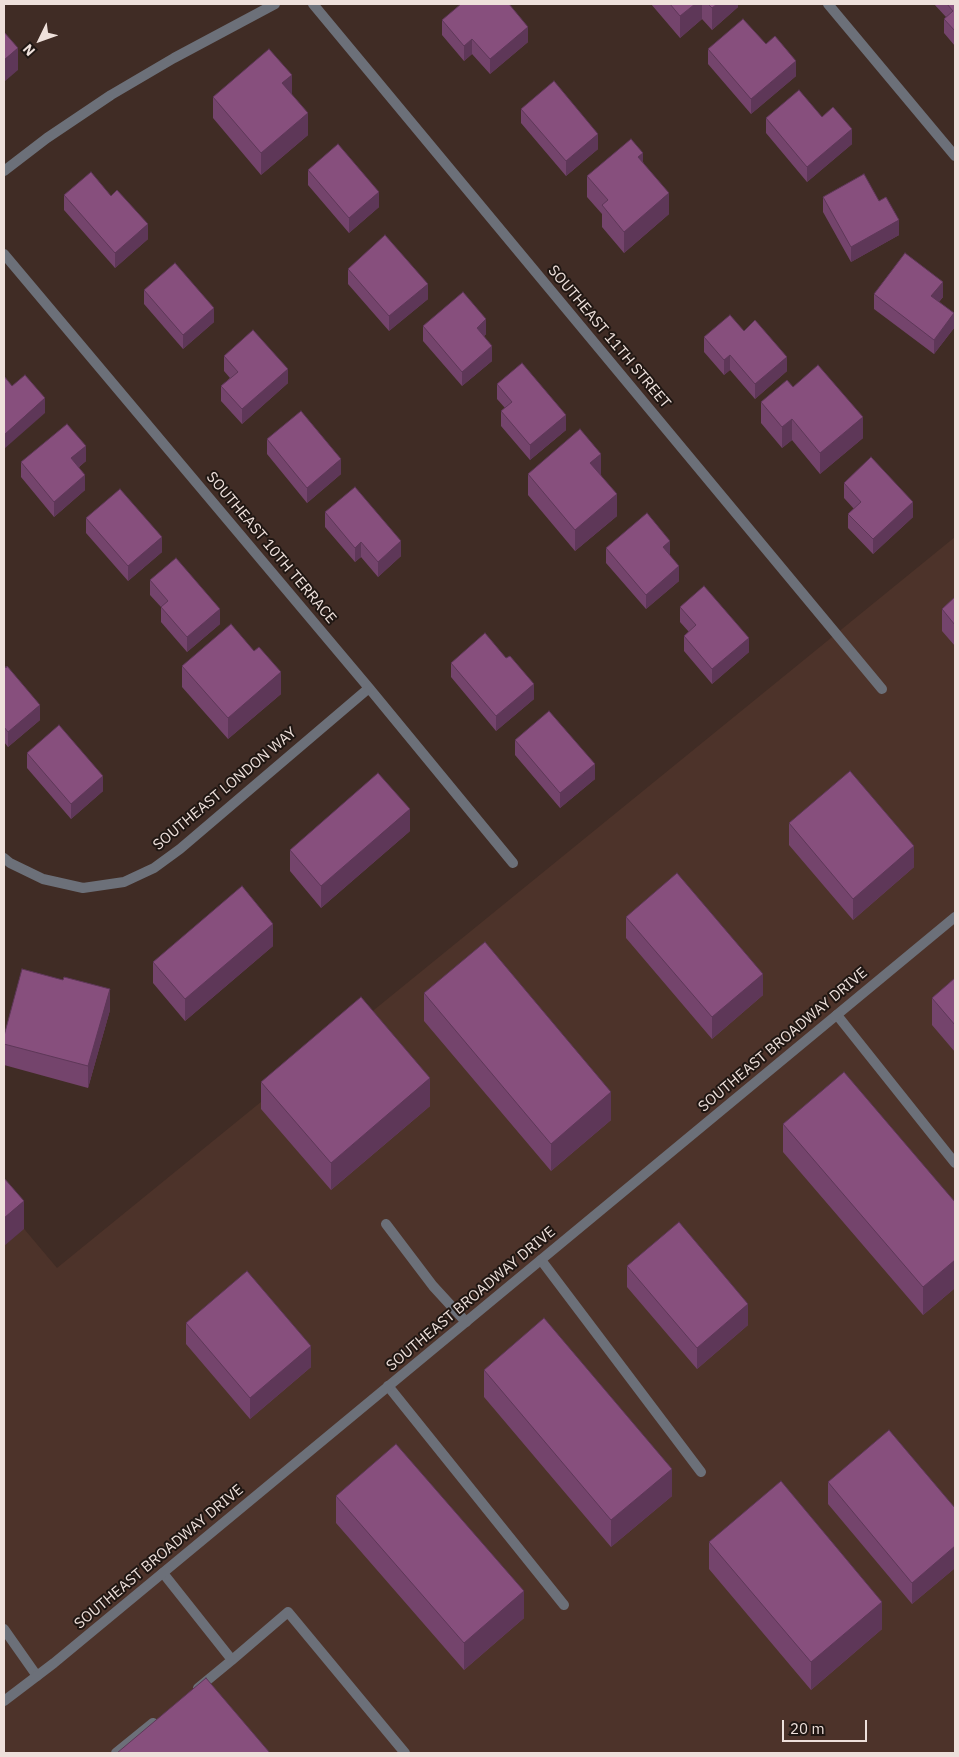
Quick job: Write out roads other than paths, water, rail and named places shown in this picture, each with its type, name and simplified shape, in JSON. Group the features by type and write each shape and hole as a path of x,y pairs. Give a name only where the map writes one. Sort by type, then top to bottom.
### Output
{"street":[{"path":"4,171 47,138 111,95 174,58 275,4"},
{"name":"SOUTHEAST 11TH STREET","path":"313,4 882,689"},
{"path":"828,4 955,156"},
{"name":"SOUTHEAST 10TH TERRACE","path":"4,254 369,688 513,863"},
{"name":"SOUTHEAST LONDON WAY","path":"4,858 10,864 43,880 83,888 124,882 154,868 180,849 369,688"},
{"name":"SOUTHEAST BROADWAY DRIVE","path":"4,1701 163,1573 955,917"},
{"path":"837,1015 955,1163"},
{"path":"386,1224 434,1286 466,1322"},
{"path":"541,1260 701,1472"},
{"path":"388,1386 564,1605"},
{"path":"163,1573 232,1660"},
{"path":"193,1691 288,1612 404,1753"},
{"path":"4,1629 37,1676"},
{"path":"116,1753 162,1716"}]}
